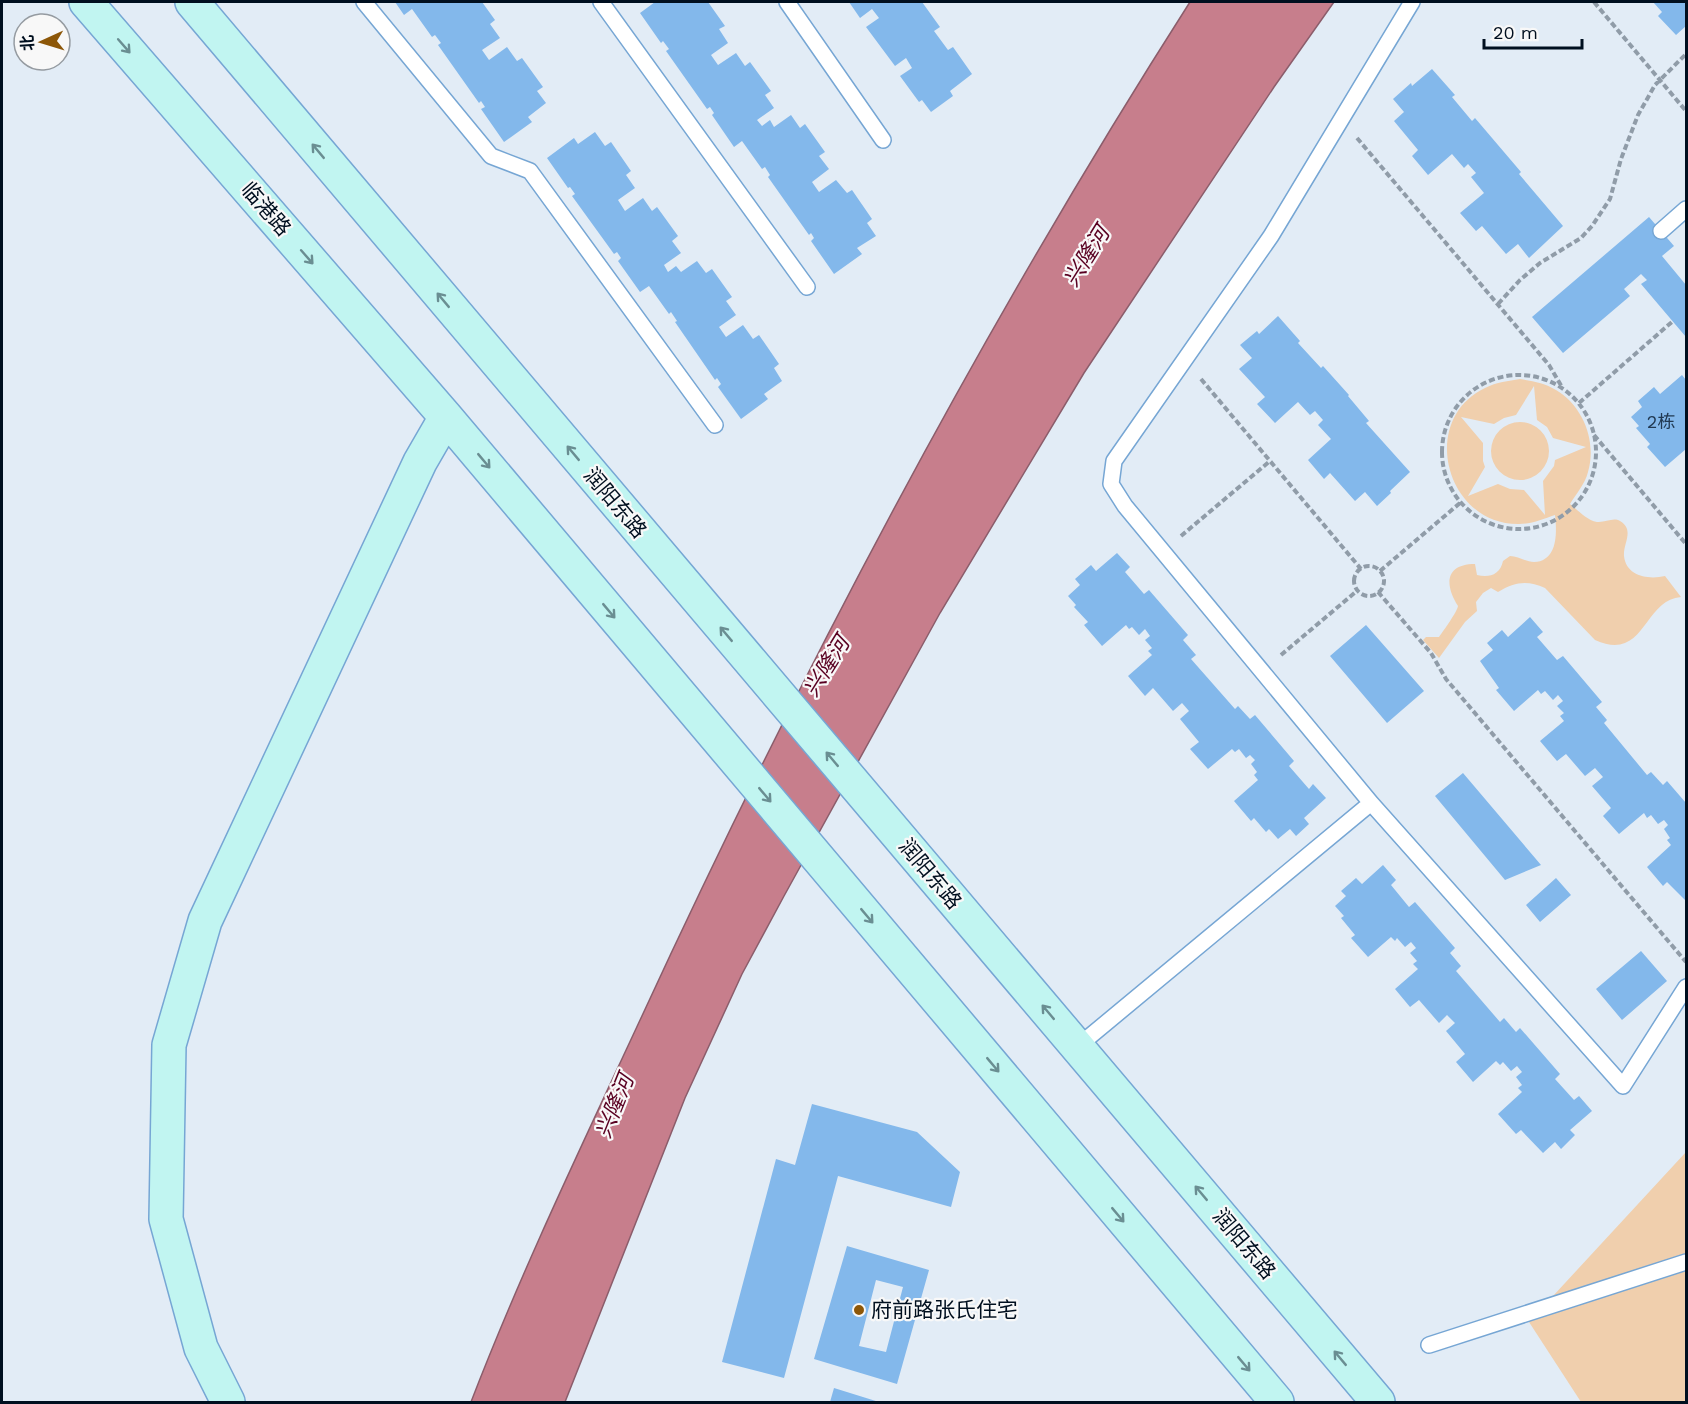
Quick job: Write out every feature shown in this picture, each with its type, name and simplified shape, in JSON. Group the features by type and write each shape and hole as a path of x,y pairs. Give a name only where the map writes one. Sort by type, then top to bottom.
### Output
{"main road":[{"name":"临港路","path":"86,2 446,417"},
{"name":"润阳东路","path":"192,2 1378,1402"},
{"path":"228,1402 201,1348 166,1219 169,1045 205,921 420,462 446,417 1276,1402"}],"lane":[{"path":"364,2 491,156 530,171 715,425"},
{"path":"601,2 807,288"},
{"path":"787,2 883,140"},
{"path":"1412,2 1340,118 1271,236 1114,461 1111,484 1125,507 1371,803 1623,1086 1686,987"},
{"path":"1660,231 1686,209"},
{"path":"1077,1047 1371,803"},
{"path":"1429,1345 1686,1262"}],"path":[{"path":"1594,2 1686,111"},
{"path":"1498,304 1520,280 1540,263 1581,238 1592,226 1611,200 1621,159 1638,115 1660,78 1686,54"},
{"path":"1340,118 1549,365 1562,388"},
{"path":"1579,403 1673,321"},
{"path":"1184,360 1361,569"},
{"path":"1507,375 1527,375 1545,379 1562,388 1579,403 1594,434 1596,454 1593,473 1585,492 1572,508 1555,521 1536,528 1515,530 1494,526 1476,517 1460,503 1448,486 1442,466 1441,445 1446,425 1455,407 1470,392 1487,381 1507,375"},
{"path":"1594,434 1686,544"},
{"path":"1163,552 1270,461"},
{"path":"1380,571 1460,503"},
{"path":"1372,566 1380,571 1383,575 1383,583 1376,594 1367,596 1358,590 1355,585 1355,576 1361,569 1372,566"},
{"path":"1262,671 1358,590"},
{"path":"1378,592 1431,653 1446,679 1686,962"}],"shaded area":[{"path":"1520,379 1556,390 1574,405 1586,425 1591,448 1588,472 1583,485 1570,504 1593,521 1620,521 1627,528 1628,533 1624,556 1629,568 1645,577 1665,576 1681,597 1668,601 1659,608 1634,637 1624,643 1611,645 1595,640 1545,588 1527,583 1516,584 1498,592 1491,588 1483,593 1476,602 1477,611 1465,622 1439,658 1423,640 1426,637 1439,637 1457,609 1458,606 1449,584 1457,568 1475,564 1477,575 1490,576 1499,570 1503,561 1510,556 1531,562 1542,560 1548,557 1554,545 1555,515 1524,524 1494,520 1473,508 1458,490 1450,468 1447,445 1452,423 1464,403 1485,388","holes":["1534,386 1537,420 1547,427 1553,438 1586,447 1555,460 1554,466 1543,481 1545,515 1524,490 1510,489 1498,484 1468,496 1485,467 1483,443 1461,417 1494,424 1516,415"]},
{"path":"1514,422 1526,422 1541,430 1549,445 1549,457 1541,472 1526,480 1514,480 1499,472 1491,457 1491,445 1499,430"},
{"path":"1686,1152 1686,1402 1581,1402 1529,1322"}],"water":[{"name":"兴隆河","path":"1190,2 1334,2 1274,87 1084,373 940,613 784,896 742,974 685,1098 565,1402 471,1402 531,1257 702,887 831,629 898,501 1040,248"}],"building":[{"path":"395,2 482,2 495,20 490,24 500,38 482,50 489,60 507,47 517,61 522,58 543,87 537,91 546,103 528,117 532,122 504,142 481,109 485,107 481,101 479,103 438,45 441,43 435,35 432,37 412,9 404,15"},
{"path":"655,2 708,2 725,26 719,29 728,43 711,55 718,65 736,53 745,66 750,62 771,91 765,95 774,108 757,120 762,126 770,120 774,127 791,115 800,128 805,124 825,152 819,156 829,169 812,182 819,192 836,180 847,193 852,190 872,219 867,223 876,236 857,248 862,254 834,274 811,241 814,238 811,233 809,235 768,177 770,175 765,167 762,169 742,141 734,147 712,115 714,113 710,107 707,109 666,51 669,49 663,41 661,43 640,13"},
{"path":"849,2 922,2 940,27 934,31 948,50 953,47 972,74 950,91 953,96 931,112 922,100 919,102 900,76 912,68 906,58 895,66 866,27 879,18 872,9 860,18"},
{"path":"1653,2 1686,2 1686,26 1676,35 1658,16 1662,12"},
{"path":"1432,69 1455,95 1452,97 1472,121 1475,118 1563,226 1529,258 1518,244 1506,254 1482,226 1476,231 1460,213 1484,193 1471,177 1476,173 1468,164 1464,168 1452,154 1428,175 1412,156 1418,150 1394,121 1404,112 1393,99"},
{"path":"595,132 605,146 611,142 631,171 626,175 635,188 618,200 625,211 643,198 652,211 657,207 678,236 672,241 681,253 664,265 668,272 676,266 681,272 697,261 706,273 712,269 732,297 726,301 736,315 719,327 726,337 743,325 753,339 759,335 779,364 774,368 782,381 764,394 768,399 741,419 718,387 721,384 717,378 715,380 675,322 677,321 671,312 669,314 649,286 640,292 618,261 621,258 617,252 614,254 572,196 575,194 570,187 568,188 547,158 574,138 578,144"},
{"path":"1649,217 1674,246 1662,256 1686,285 1686,337 1641,284 1647,280 1641,274 1624,289 1630,296 1563,353 1532,317"},
{"path":"1278,316 1300,341 1298,343 1349,395 1369,421 1366,423 1410,472 1377,506 1365,492 1355,501 1330,473 1324,479 1308,460 1331,439 1318,425 1323,420 1315,411 1310,415 1298,402 1275,423 1257,404 1265,397 1239,369 1252,358 1240,345 1257,331 1259,334"},
{"path":"1682,375 1686,380 1686,449 1665,467 1647,447 1650,444 1636,428 1639,426 1631,417 1642,407 1638,401 1654,387 1660,394"},
{"path":"1117,553 1130,567 1125,572 1144,594 1149,590 1188,635 1183,640 1196,655 1191,659 1235,709 1238,706 1250,719 1255,715 1294,761 1289,766 1309,789 1313,784 1326,798 1304,818 1309,824 1296,836 1290,829 1278,839 1269,829 1266,832 1254,818 1251,821 1234,801 1258,780 1254,775 1257,772 1251,764 1255,760 1250,755 1246,758 1239,749 1235,752 1232,749 1208,769 1190,749 1199,742 1180,719 1189,711 1182,703 1173,711 1153,688 1145,696 1128,676 1152,655 1148,651 1152,648 1145,640 1150,636 1145,629 1139,635 1132,627 1129,629 1126,625 1102,646 1084,625 1088,622 1074,607 1076,605 1068,596 1080,585 1075,579 1091,565 1096,571"},
{"path":"1530,617 1543,632 1537,637 1557,660 1563,656 1602,702 1596,707 1607,720 1604,723 1647,775 1651,772 1663,785 1667,781 1686,803 1686,901 1667,882 1663,886 1647,867 1671,845 1667,840 1670,838 1664,829 1668,825 1664,820 1658,824 1651,815 1647,818 1644,813 1619,834 1603,816 1611,808 1592,786 1603,777 1595,768 1585,776 1566,754 1557,761 1540,741 1564,721 1560,716 1564,713 1557,706 1563,701 1558,695 1553,700 1545,691 1541,694 1538,690 1514,711 1496,690 1499,688 1480,661 1493,650 1487,643 1502,630 1508,637"},
{"path":"1366,625 1424,691 1387,723 1330,656"},
{"path":"1463,773 1541,865 1505,880 1435,796"},
{"path":"1383,865 1396,880 1391,885 1409,907 1415,902 1455,948 1450,953 1461,966 1456,971 1500,1022 1504,1018 1516,1032 1520,1028 1560,1074 1555,1079 1574,1100 1579,1096 1592,1111 1570,1130 1575,1135 1561,1149 1555,1142 1543,1153 1521,1130 1516,1134 1498,1114 1522,1092 1518,1088 1522,1085 1516,1077 1522,1072 1517,1066 1511,1071 1503,1062 1500,1065 1496,1061 1473,1082 1456,1062 1465,1054 1446,1031 1455,1023 1447,1015 1439,1023 1419,1000 1410,1007 1395,989 1418,969 1413,964 1417,961 1410,953 1416,948 1411,942 1405,947 1397,938 1395,941 1391,937 1368,957 1351,938 1355,935 1341,918 1344,916 1335,906 1346,896 1341,891 1356,878 1362,884"},
{"path":"1556,878 1571,895 1540,922 1526,905"},
{"path":"1641,951 1667,981 1622,1020 1596,989"},
{"path":"812,1104 917,1132 960,1172 951,1207 838,1176 784,1378 722,1362 776,1159 795,1165"},
{"path":"847,1246 929,1270 897,1384 814,1359","holes":["876,1280 903,1287 886,1352 859,1346"]},
{"path":"834,1388 879,1402 830,1402"}],"place":[{"name":"府前路张氏住宅","path":"859,1310"}]}
